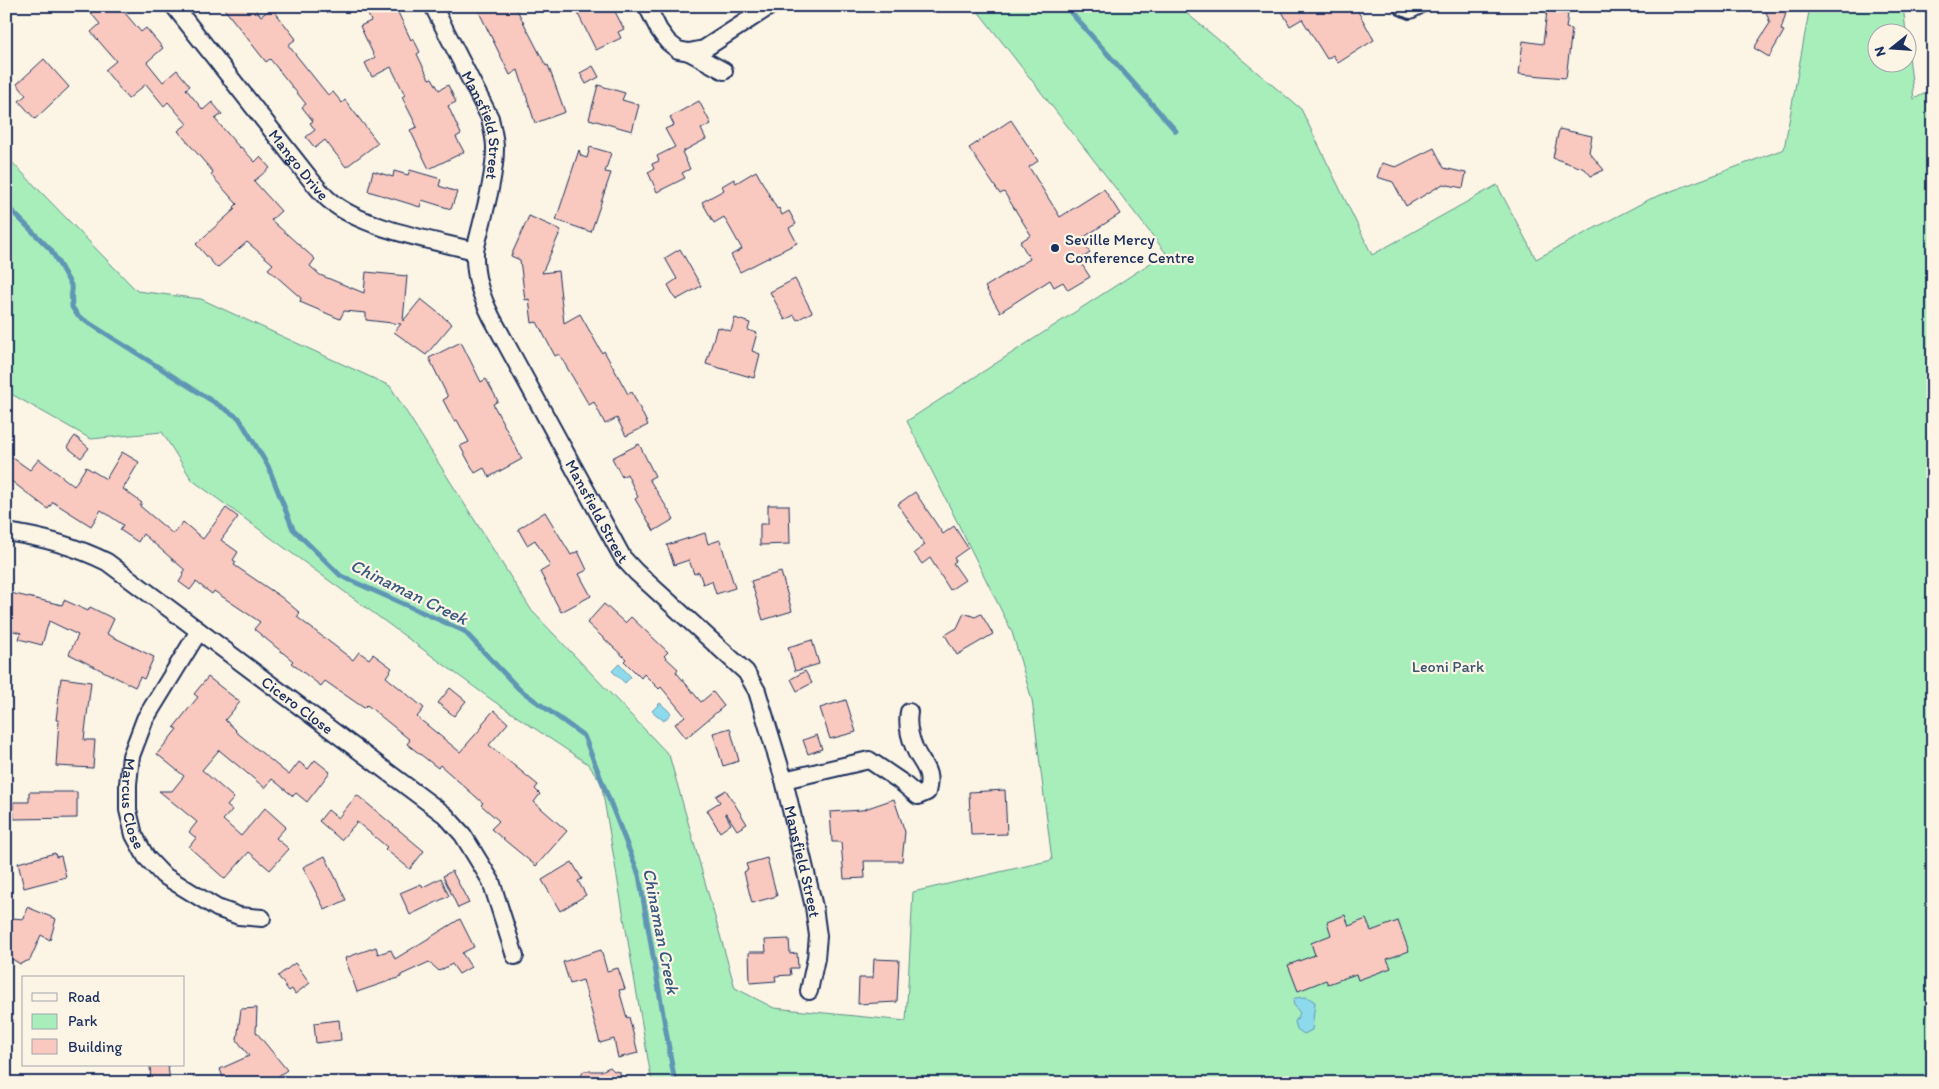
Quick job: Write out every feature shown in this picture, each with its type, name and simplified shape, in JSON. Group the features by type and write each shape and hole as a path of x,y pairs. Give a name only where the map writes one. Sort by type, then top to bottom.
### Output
{"street":[{"name":"Mango Drive","path":"174,6 329,200 349,213 370,222 475,251"},
{"name":"Mansfield Street","path":"432,6 490,118 493,133 495,148 494,167 475,251 474,264 477,284 492,318 611,540 623,558 746,672 757,690 784,780 814,907 818,936 810,991"},
{"path":"647,6 659,30 668,42 678,50 689,52 704,50 770,6"},
{"path":"1401,6 1410,10 1418,6"},
{"path":"689,52 724,71"},
{"name":"Cicero Close","path":"6,532 46,539 93,555 107,562 445,815 463,834 491,881 515,956"},
{"name":"Marcus Close","path":"199,631 145,720 130,756 128,810 134,835 146,857 163,874 217,908 239,916 262,918"},
{"path":"784,780 869,760 918,796 927,792 929,784 926,766 914,749 907,725 909,712"}],"green space":[{"name":"Leoni Park","path":"974,6 1178,6 1301,109 1372,255 1497,185 1536,259 1650,199 1784,149 1810,6 1903,6 1905,22 1866,22 1866,72 1911,72 1914,99 1933,89 1933,1083 652,1083 601,782 588,764 492,700 192,480 162,432 91,439 6,391 6,156 137,291 201,299 390,386 532,611 669,755 735,988 774,1008 906,1021 913,892 1052,860 1032,700 1012,632 907,421 1166,253"}],"water":[{"path":"619,664 631,677 625,683 612,671"},
{"path":"660,703 671,713 664,721 652,711"},
{"path":"1307,997 1315,1002 1312,1030 1304,1034 1297,1029 1295,1022 1300,1013 1293,1001 1295,998"}],"building":[{"path":"85,6 119,6 141,32 146,28 163,48 147,62 163,82 177,70 190,86 186,89 203,110 212,102 222,114 215,119 240,148 255,162 260,157 270,168 254,181 281,211 271,220 315,259 310,266 320,275 364,293 366,272 407,276 403,321 421,299 452,324 426,355 394,332 401,324 366,320 366,313 344,311 340,319 300,302 301,298 268,269 273,264 247,242 217,268 196,244 235,209 234,207 237,204 211,175 213,172 178,131 187,124 168,102 164,106 146,84 128,99 105,70 116,61 91,32 100,24"},
{"path":"222,6 253,6 261,16 272,8 296,39 288,45 328,95 333,92 342,103 345,100 378,143 346,167 325,140 315,148 306,137 315,130 310,123 313,121 302,107 306,104 270,59 266,62"},
{"path":"364,6 395,6 411,40 413,38 420,52 417,54 429,79 432,78 439,90 448,85 456,102 448,106 461,134 456,137 464,152 429,169 410,130 417,127 402,97 405,95 391,67 372,77 365,63 375,58 360,26 371,21"},
{"path":"476,6 515,6 546,66 548,65 565,112 535,123 518,70 510,75"},
{"path":"574,6 612,6 624,29 618,32 621,38 596,50"},
{"path":"1279,6 1355,6 1374,40 1338,63 1333,55 1327,59 1302,19 1290,26"},
{"path":"1764,6 1788,6 1781,30 1784,31 1769,57 1754,48 1770,23"},
{"path":"1547,11 1568,14 1566,28 1572,29 1566,78 1519,74 1523,41 1543,44"},
{"path":"44,59 69,87 35,119 19,101 26,95 17,84"},
{"path":"593,66 599,77 586,84 580,73"},
{"path":"598,85 625,93 622,100 639,105 632,131 589,119"},
{"path":"699,101 711,124 701,129 706,139 682,152 690,169 682,173 685,178 657,192 648,172 654,169 652,164 659,161 657,156 675,147 665,129 674,125 670,117"},
{"name":"Seville Mercy Conference Centre","path":"1011,120 1038,161 1029,167 1060,217 1104,189 1120,214 1081,239 1090,253 1079,260 1090,277 1068,290 1063,282 1054,287 1050,280 1000,312 985,287 1030,259 1020,242 1031,235 1004,192 1000,194 969,148"},
{"path":"1559,129 1592,136 1589,152 1604,170 1591,176 1585,169 1553,158"},
{"path":"590,147 611,153 605,172 611,173 591,232 556,220 579,150 581,156 587,158"},
{"path":"1434,148 1444,168 1466,173 1463,188 1443,184 1406,206 1393,182 1377,177 1382,163 1396,167"},
{"path":"410,170 441,179 439,186 457,192 451,209 422,200 420,207 368,191 373,171 393,177 394,171 408,175"},
{"path":"756,171 777,209 779,208 782,215 789,211 796,224 789,228 797,243 740,272 731,255 742,249 724,217 714,223 702,202 724,190 722,186 734,179 736,183"},
{"path":"529,216 561,230 542,273 558,271 564,323 580,314 602,353 604,351 628,394 632,392 648,425 626,436 617,418 605,424 594,402 589,405 559,354 555,356 537,322 532,323 529,299 525,300 520,260 511,256"},
{"path":"680,249 701,286 676,300 668,285 677,279 665,258"},
{"path":"795,279 812,312 797,320 794,315 785,320 770,292"},
{"path":"735,318 750,323 748,330 757,333 752,351 760,354 754,378 706,364 717,327 731,331"},
{"path":"461,342 481,382 486,379 498,401 493,404 522,459 489,477 484,468 475,473 460,446 469,442 457,420 454,421 443,400 448,397 429,358"},
{"path":"75,436 89,448 81,458 67,447"},
{"path":"639,444 655,476 649,479 674,519 654,531 635,499 638,497 627,474 622,477 612,458"},
{"path":"122,452 139,462 123,489 142,503 140,506 173,534 183,522 203,539 226,508 238,517 221,540 238,552 233,560 236,562 234,565 281,597 300,613 297,617 353,660 359,652 369,659 373,654 392,668 386,677 424,708 417,717 460,752 483,726 482,724 494,710 508,723 489,745 538,785 535,789 540,794 534,802 567,831 536,866 491,829 499,821 481,805 483,803 440,765 438,768 407,744 410,740 367,705 364,708 325,681 321,686 291,663 293,661 254,629 260,622 214,591 212,594 196,582 190,590 179,582 185,570 143,534 138,542 120,530 123,525 101,510 91,526 53,502 48,509 6,477 6,453 30,470 39,459 74,486 86,467 106,479"},
{"path":"915,492 943,534 954,526 968,548 954,558 956,561 953,563 965,580 950,590 930,558 922,564 914,553 925,545 898,504"},
{"path":"768,505 789,505 790,544 760,545 760,524 768,524"},
{"path":"545,512 571,555 578,551 587,570 579,574 591,596 561,612 540,572 550,566 535,540 527,545 518,529"},
{"path":"705,533 708,544 720,540 735,588 716,594 712,581 703,584 699,572 694,574 689,560 674,565 667,545"},
{"path":"781,572 792,611 763,620 751,581"},
{"path":"6,592 62,605 64,600 88,611 90,607 114,619 107,634 154,657 144,679 140,677 135,687 69,654 78,635 49,621 42,645 19,639 21,633 6,629"},
{"path":"604,604 625,623 631,617 668,652 664,656 678,669 676,672 701,702 713,692 724,706 686,738 675,724 685,716 661,687 659,689 644,674 641,678 624,661 626,659 587,623"},
{"path":"964,613 975,617 981,614 993,634 957,655 945,635 957,628"},
{"path":"812,640 819,664 795,671 788,647"},
{"path":"805,671 812,683 797,691 791,679"},
{"path":"208,677 240,702 225,720 235,731 289,775 299,762 308,769 315,760 330,772 307,802 296,793 293,796 272,779 265,788 219,750 202,770 234,798 227,806 232,810 223,820 241,836 265,808 286,827 276,838 289,849 270,870 249,852 225,879 189,847 196,838 189,832 197,822 159,791 172,791 184,776 157,754 177,729 174,727 198,697 194,694"},
{"path":"61,678 91,682 84,740 95,740 93,768 56,766 59,720 56,720"},
{"path":"450,688 466,701 454,716 438,703"},
{"path":"846,700 856,732 830,739 820,708"},
{"path":"730,728 739,761 723,766 713,733"},
{"path":"817,735 822,749 808,754 803,740"},
{"path":"726,790 747,824 737,830 725,813 731,824 720,832 707,810 720,802 716,796"},
{"path":"1005,790 1007,834 971,835 969,792"},
{"path":"29,792 77,792 77,818 14,819 13,802 29,802"},
{"path":"357,795 424,851 410,869 385,849 387,847 357,822 341,840 319,821 328,810 338,818"},
{"path":"894,799 905,832 902,861 864,861 865,878 844,879 841,842 832,842 830,812 862,810"},
{"path":"55,853 56,857 61,856 66,877 24,888 18,863"},
{"path":"325,856 346,900 325,910 303,867"},
{"path":"767,858 777,896 752,903 744,872 748,870 746,864"},
{"path":"572,862 582,879 578,881 586,895 560,911 542,880"},
{"path":"452,871 469,903 458,908 443,876"},
{"path":"441,878 449,896 410,915 400,893 421,884 423,887"},
{"path":"27,907 56,919 50,940 41,935 30,960 20,964 6,955 6,949 10,940 6,936 6,923 12,918 24,919"},
{"path":"1345,915 1349,926 1366,919 1371,931 1398,921 1409,951 1387,959 1391,968 1358,980 1356,974 1328,984 1326,980 1298,991 1288,965 1315,955 1311,943 1331,935 1327,922"},
{"path":"460,919 474,947 462,953 471,967 459,974 452,964 439,971 429,962 401,975 401,977 357,992 345,958 376,947 378,954 391,950 395,959"},
{"path":"789,939 790,954 797,953 798,968 790,968 791,975 775,976 776,981 750,983 749,952 766,952 765,940"},
{"path":"601,950 607,971 618,968 625,989 619,990 627,1018 629,1017 638,1053 618,1058 614,1039 600,1043 583,980 570,984 563,962"},
{"path":"874,959 899,960 897,1002 858,1004 859,978 873,978"},
{"path":"295,963 310,983 295,994 292,989 289,991 278,976"},
{"path":"257,1008 256,1032 287,1070 268,1083 225,1083 220,1069 249,1056 237,1040 241,1009"},
{"path":"339,1020 341,1040 316,1043 314,1023"},
{"path":"150,1066 168,1066 170,1083 151,1083"},
{"path":"610,1067 614,1071 620,1072 620,1076 626,1083 576,1083 584,1071 601,1071"}],"waterway":[{"path":"1065,6 1176,131"},
{"name":"Chinaman Creek","path":"6,205 51,250 71,285 72,307 78,316 239,418 268,466 293,529 341,576 464,631 519,689 584,736 639,875 675,1083"}],"place":[{"name":"Seville Mercy Conference Centre","path":"1055,248"}]}
